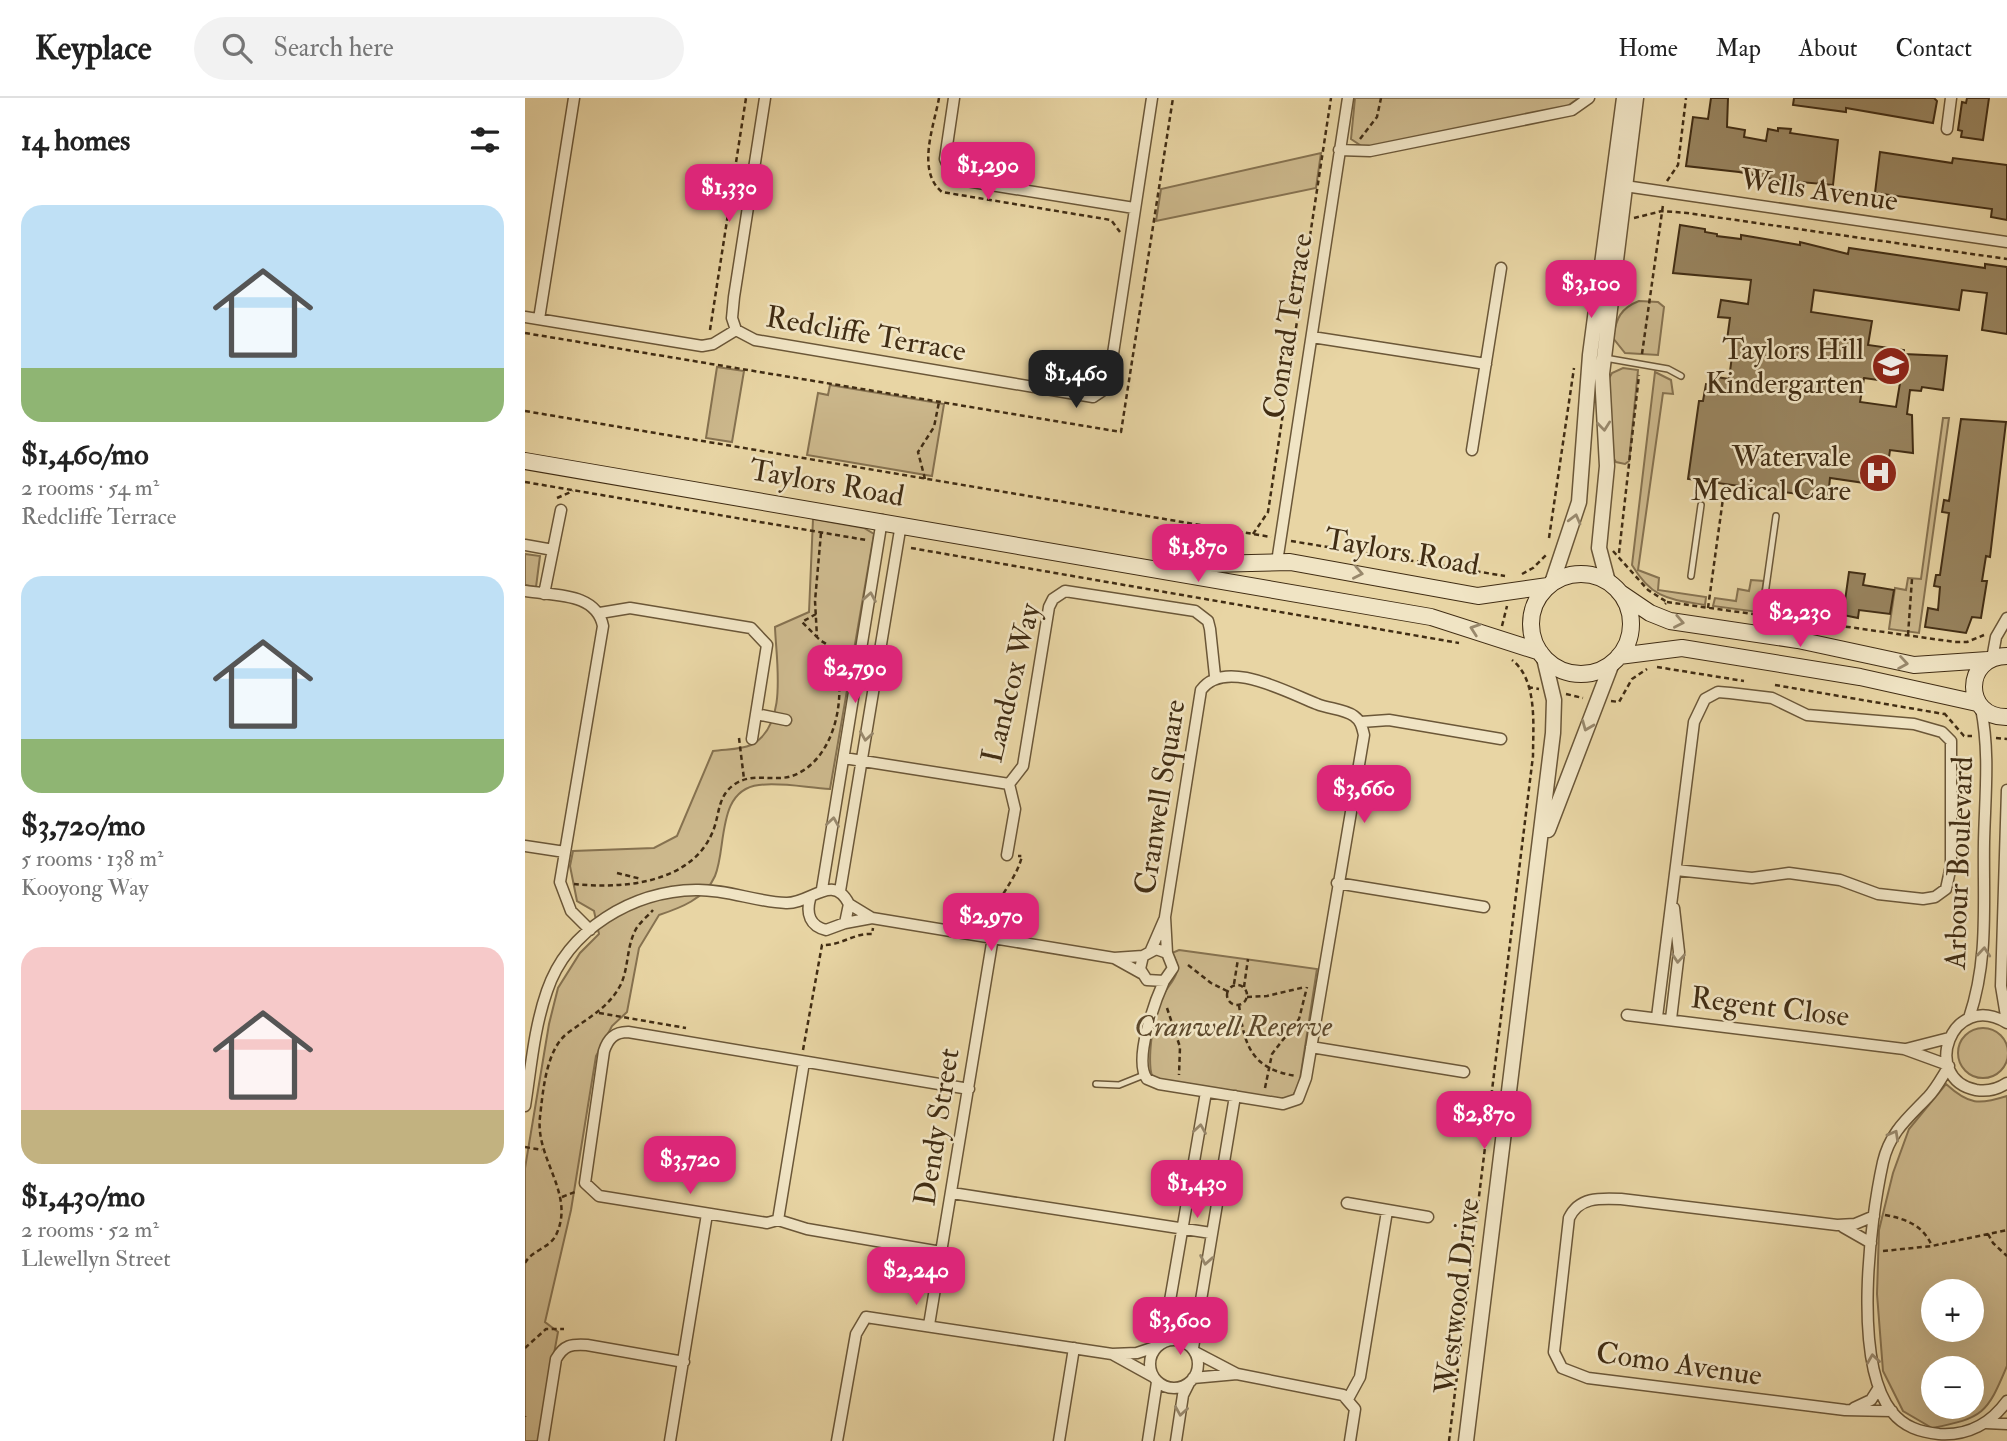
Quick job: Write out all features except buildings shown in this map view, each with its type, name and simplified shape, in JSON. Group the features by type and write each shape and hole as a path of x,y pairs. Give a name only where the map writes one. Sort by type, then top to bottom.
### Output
{"main road":[{"name":"Taylors Road","path":"525,461 883,520 1431,617 1499,638 1542,655"},
{"name":"Taylors Road","path":"1120,562 1191,566 1277,562 1334,569 1459,594 1510,594 1550,585"},
{"path":"1273,591 1277,562"},
{"path":"1996,658 1914,665 1658,617 1597,577 1574,575 1550,585 1539,595 1531,618 1534,641 1542,655 1570,672 1584,673 1615,659 1655,650 1682,648 1860,677 1979,706 1996,717 2007,717"},
{"path":"1613,587 1625,601 1630,624 1625,646 1615,659"},
{"path":"1979,706 1973,684 1980,667 1996,658"}],"street":[{"path":"539,319 574,98"},
{"path":"738,332 732,318 734,297 765,98"},
{"path":"954,98 945,159 954,179 1134,208"},
{"name":"Redcliffe Terrace","path":"708,346 738,332 755,340 1093,397 1102,391 1109,380 1152,98"},
{"name":"Conrad Terrace","path":"1277,562 1347,98"},
{"path":"1339,150 1356,152 1572,110 1589,98"},
{"path":"1550,585 1567,544 1579,502 1618,185 1624,98"},
{"path":"1613,587 1599,548 1607,466 1597,357 1620,220 1618,185 1636,98"},
{"path":"1947,129 1951,98"},
{"name":"Wells Avenue","path":"1618,185 2007,242"},
{"path":"1472,450 1501,268"},
{"path":"525,317 708,346"},
{"path":"1312,337 1486,364"},
{"path":"544,594 561,510"},
{"path":"525,1106 538,1021 554,974 575,944 610,915 649,896 699,890 786,903 810,899 822,889 883,520"},
{"path":"873,918 849,904 840,891 901,524"},
{"path":"525,545 553,550"},
{"path":"525,591 585,600 600,613 603,626 560,882 571,911 590,930"},
{"name":"Landcox Way","path":"1009,784 1023,766 1049,607 1053,599 1065,591 1195,611 1208,621 1215,677"},
{"path":"600,613 630,608 751,628 767,645 752,739"},
{"path":"1996,658 1996,637 2007,618"},
{"name":"Westwood Drive","path":"1466,1441 1553,733 1554,700 1542,655"},
{"name":"Westwood Drive","path":"1537,865 1561,790 1615,659"},
{"name":"Cranwell Square","path":"1167,953 1165,917 1201,690 1215,677 1280,686 1317,704 1352,714 1361,722"},
{"path":"1657,1017 1694,722 1700,704 1710,695 1730,693 1772,698 1807,715 1914,724 1943,732 1951,741 1953,751 1949,880 1946,889 1935,897 1923,899 1878,894 1840,880 1790,873 1752,878 1676,870"},
{"name":"Arbour Boulevard","path":"1969,1018 1983,970 1985,942 1984,847 1988,749 1979,706"},
{"path":"756,715 786,720"},
{"path":"786,903 808,915 813,924 826,930 873,918 1114,958 1167,953 1173,968 1151,1009 1143,1064 1144,1075 1159,1084 1291,1103 1303,1091 1306,1077 1364,735 1361,722 1389,720 1501,739"},
{"name":"Landcox Way","path":"844,758 1009,784"},
{"name":"Landcox Way","path":"1007,855 1015,809 1009,784"},
{"name":"Arbour Boulevard","path":"2007,790 2001,986 2007,1022"},
{"path":"525,846 565,852"},
{"path":"1337,883 1484,907"},
{"path":"822,889 840,891"},
{"path":"1671,1019 1679,953 1672,898"},
{"path":"808,915 810,899"},
{"path":"845,923 849,904"},
{"name":"Cranwell Square","path":"1147,953 1165,917"},
{"name":"Dendy Street","path":"929,1325 993,937"},
{"path":"1147,953 1140,964 1151,1009"},
{"path":"1114,958 1144,976 1164,981"},
{"name":"Regent Close","path":"1627,1015 1906,1049 1948,1066"},
{"path":"2007,1022 1989,1015 1969,1018 1954,1030 1949,1038 1948,1066 1930,1095 1908,1115 1890,1142 1870,1247 1869,1322 1872,1362 1878,1389 1892,1412 1923,1436 1953,1438 1986,1423 2007,1401"},
{"path":"525,1019 538,1021"},
{"path":"941,1252 807,1229 778,1220 767,1223 599,1196 585,1183 608,1041 613,1035 628,1032 969,1089"},
{"name":"Regent Close","path":"1906,1049 1949,1038"},
{"path":"1311,1048 1464,1072"},
{"path":"778,1220 803,1062"},
{"path":"1948,1066 1961,1083 1971,1089 1993,1090 2007,1083"},
{"path":"1148,1441 1155,1379 1149,1362 1159,1344 1183,1229 1206,1092"},
{"path":"1176,1441 1184,1395 1198,1366 1194,1350 1235,1096"},
{"path":"952,1193 1211,1233"},
{"name":"Como Avenue","path":"1874,1215 1855,1224 1837,1225 1621,1199 1586,1201 1579,1204 1569,1218 1554,1352 1562,1368 1588,1378 1845,1410 1892,1412"},
{"path":"1347,1203 1428,1217"},
{"path":"1348,1399 1360,1377 1387,1211"},
{"path":"670,1441 707,1214"},
{"name":"Como Avenue","path":"1837,1225 1853,1231 1870,1247"},
{"path":"837,1441 859,1325 866,1317 1112,1354 1137,1353 1179,1339 1237,1374"},
{"path":"543,1441 556,1359 562,1348 572,1344 587,1345 684,1362"},
{"path":"1059,1441 1074,1348"},
{"path":"1112,1354 1170,1388 1191,1380 1237,1374 1335,1392 1348,1399 1355,1409 1350,1441"},
{"path":"1845,1410 1864,1405 1878,1389"},
{"path":"1986,1423 2007,1424"}],"lane":[{"path":"1597,357 1668,369 1681,376"},
{"path":"1691,576 1701,505"},
{"path":"1760,634 1776,516"},
{"path":"1096,1084 1119,1086 1144,1075"}],"path":[{"path":"705,363 746,98"},
{"path":"525,333 1121,432 1173,98"},
{"path":"1253,534 1268,512 1331,98"},
{"path":"1618,554 1640,364 1662,211 1667,178 1678,165 1686,98"},
{"path":"1356,152 1363,133 1377,117 1382,99"},
{"path":"1620,220 1662,211 2007,259"},
{"path":"925,479 918,452 934,427 939,402"},
{"path":"525,411 1513,577 1542,561 1548,551 1549,538 1567,544"},
{"path":"525,482 880,542"},
{"path":"1708,608 1725,484"},
{"path":"898,546 1469,645"},
{"path":"1599,548 1618,554 1648,590 1667,602 1967,642 1983,635 1996,637"},
{"path":"1908,635 1912,579"},
{"path":"1449,1441 1533,756 1533,720 1528,687 1517,664 1497,650 1510,594"},
{"path":"1658,617 1667,602"},
{"path":"816,614 802,622 817,637"},
{"path":"832,649 861,654"},
{"path":"1655,650 1655,667"},
{"path":"1528,687 1597,701 1619,702 1632,679 1655,667 1753,682"},
{"path":"1766,684 1944,713"},
{"path":"744,780 738,747 739,734 752,739"},
{"path":"993,937 995,905 1017,874 1022,856 1007,855"},
{"path":"617,873 644,880"},
{"path":"560,882 623,886 644,880"},
{"path":"525,1263 528,1257 552,1241 563,1211 562,1197 542,1150 539,1120 553,1055 567,1033 598,1013 622,984 635,930 653,911 644,880"},
{"path":"803,1062 822,945 843,942 861,933 872,934 873,918"},
{"path":"1247,997 1244,987 1248,959"},
{"path":"1227,991 1234,984 1238,960"},
{"path":"1184,973 1188,965 1211,983 1227,991"},
{"path":"1234,984 1244,987"},
{"path":"1239,1005 1247,997 1267,996 1307,987 1299,1019 1272,1055 1263,1101"},
{"path":"1227,991 1229,1001 1239,1005"},
{"path":"1168,999 1168,1016 1181,1046 1177,1087"},
{"path":"1239,1005 1247,1048 1255,1058 1269,1067 1306,1077"},
{"path":"525,1147 542,1150"},
{"path":"1874,1215 1913,1224 1925,1233 1931,1246"},
{"path":"1870,1247 1931,1246 2007,1230"},
{"path":"1988,1234 2007,1256"},
{"path":"525,1348 546,1329 564,1329"}],"green space":[{"path":"1355,98 1579,98 1566,107 1366,149 1351,139"},
{"path":"1321,153 1316,188 1156,221 1161,189"},
{"path":"1639,301 1658,302 1664,307 1658,355 1625,353 1613,338 1620,315"},
{"path":"717,367 744,371 732,442 706,438"},
{"path":"1623,368 1638,370 1629,461 1625,464 1614,459 1607,382 1612,373"},
{"path":"1655,372 1671,380 1673,394 1663,393 1638,570 1659,578 1658,590 1706,597 1705,605 1662,596 1647,585 1632,565"},
{"path":"830,385 944,404 932,476 807,455 818,393 828,395"},
{"path":"1943,418 1949,418 1919,633 1889,629 1895,588 1906,590 1908,578 1921,579"},
{"path":"813,519 864,528 874,534 830,789 777,784 745,789 729,809 719,864 711,884 691,902 659,915 639,948 627,1012 612,1026 596,1056 571,1210 545,1322 558,1332 538,1441 525,1441 525,1168 549,1024 558,988 580,953 599,934 594,911 577,901 570,866 573,851 654,848 677,836 713,751 747,747 763,736 771,723 778,692 775,627 809,612"},
{"path":"525,554 540,556 536,587 525,585"},
{"path":"1751,580 1764,581 1758,612 1713,606 1715,598 1736,601 1738,589 1749,591"},
{"name":"Cranwell Reserve","path":"1179,950 1317,969 1299,1086 1291,1098 1279,1102 1161,1082 1152,1076 1150,1049 1155,1017 1163,994 1176,973 1176,961 1172,953"},
{"path":"1983,1028 2001,1035 2008,1053 2001,1071 1983,1078 1965,1071 1958,1053 1965,1035"},
{"path":"1946,1084 1961,1096 1975,1101 1989,1101 2007,1096 2007,1366 1994,1395 1984,1408 1984,1356 1921,1356 1921,1419 1968,1419 1932,1428 1903,1411 1883,1371 1877,1294 1879,1230 1893,1173 1909,1129"}],"place":[{"name":"Taylors Hill Kindergarten","path":"1891,366"},
{"name":"Watervale Medical Care","path":"1878,473"}]}
